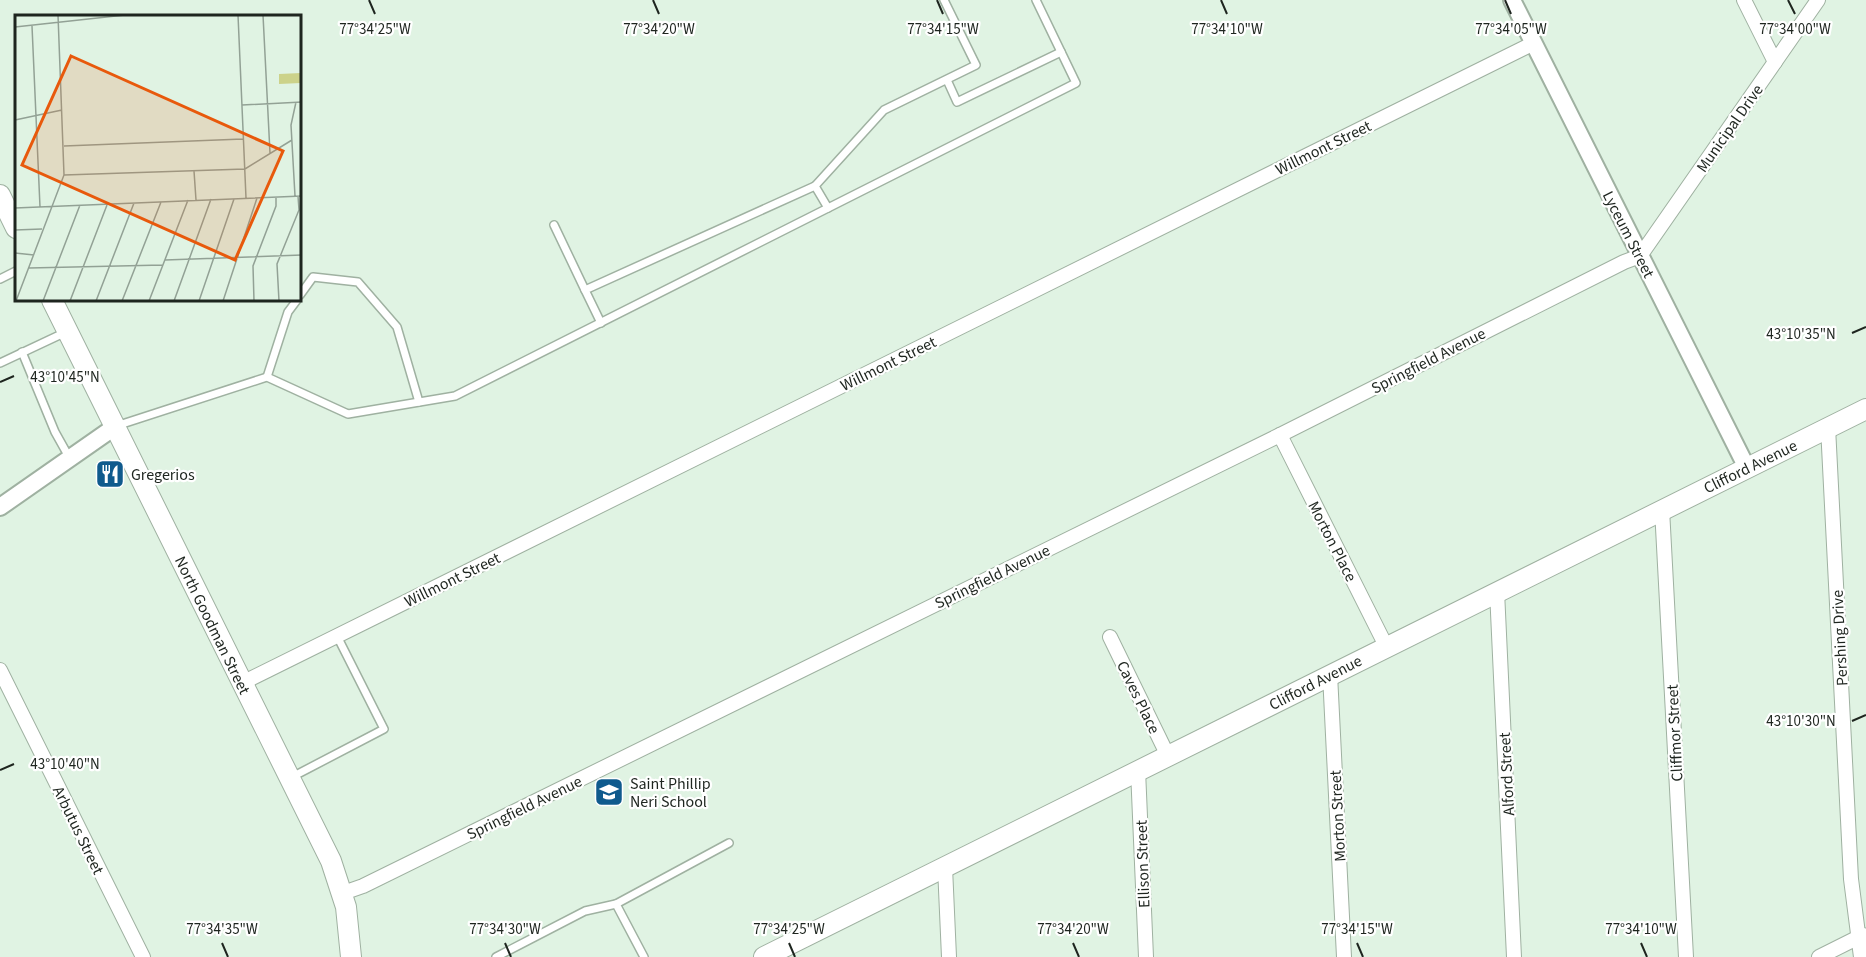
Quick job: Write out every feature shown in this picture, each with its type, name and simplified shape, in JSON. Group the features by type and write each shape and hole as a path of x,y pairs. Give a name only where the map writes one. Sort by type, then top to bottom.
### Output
{"main road":[{"path":"0,195 15,226"},
{"name":"North Goodman Street","path":"53,302 331,861 343,893 349,922 351,957"},
{"name":"Clifford Avenue","path":"764,957 1866,409"}],"street":[{"name":"Lyceum Street","path":"1512,0 1747,468"},
{"path":"1744,0 1775,62"},
{"name":"Municipal Drive","path":"1640,256 1818,0"},
{"name":"Willmont Street","path":"242,683 1534,43"},
{"name":"Springfield Avenue","path":"343,893 363,886 1640,256"},
{"path":"0,507 116,426"},
{"name":"Pershing Drive","path":"1828,427 1851,879 1862,936 1861,957"},
{"name":"Morton Place","path":"1280,435 1386,646"},
{"name":"Cliffmor Street","path":"1662,509 1686,957"},
{"name":"Alford Street","path":"1497,591 1514,957"},
{"name":"Caves Place","path":"1110,638 1168,756"},
{"name":"Arbutus Street","path":"0,670 142,957"},
{"name":"Morton Street","path":"1330,674 1344,957"},
{"name":"Ellison Street","path":"1138,770 1146,957"},
{"path":"945,867 949,957"},
{"path":"1820,957 1862,936"}],"lane":[{"path":"585,290 815,186 884,110 976,65 944,0"},
{"path":"116,426 267,377 348,414 455,396 1076,83 1036,0"},
{"path":"947,80 957,102 1061,52"},
{"path":"815,186 828,208"},
{"path":"554,225 601,323"},
{"path":"0,279 15,272"},
{"path":"302,292 313,277 358,282 397,327 419,402"},
{"path":"267,377 288,312 296,302"},
{"path":"0,363 68,331"},
{"path":"22,352 55,432 70,458"},
{"path":"289,778 384,729 337,636"},
{"path":"496,957 585,911 616,904 729,843"},
{"path":"616,904 644,957"}],"place":[{"name":"Gregerios","path":"110,474"},
{"name":"Saint Phillip Neri School","path":"609,792"}]}
